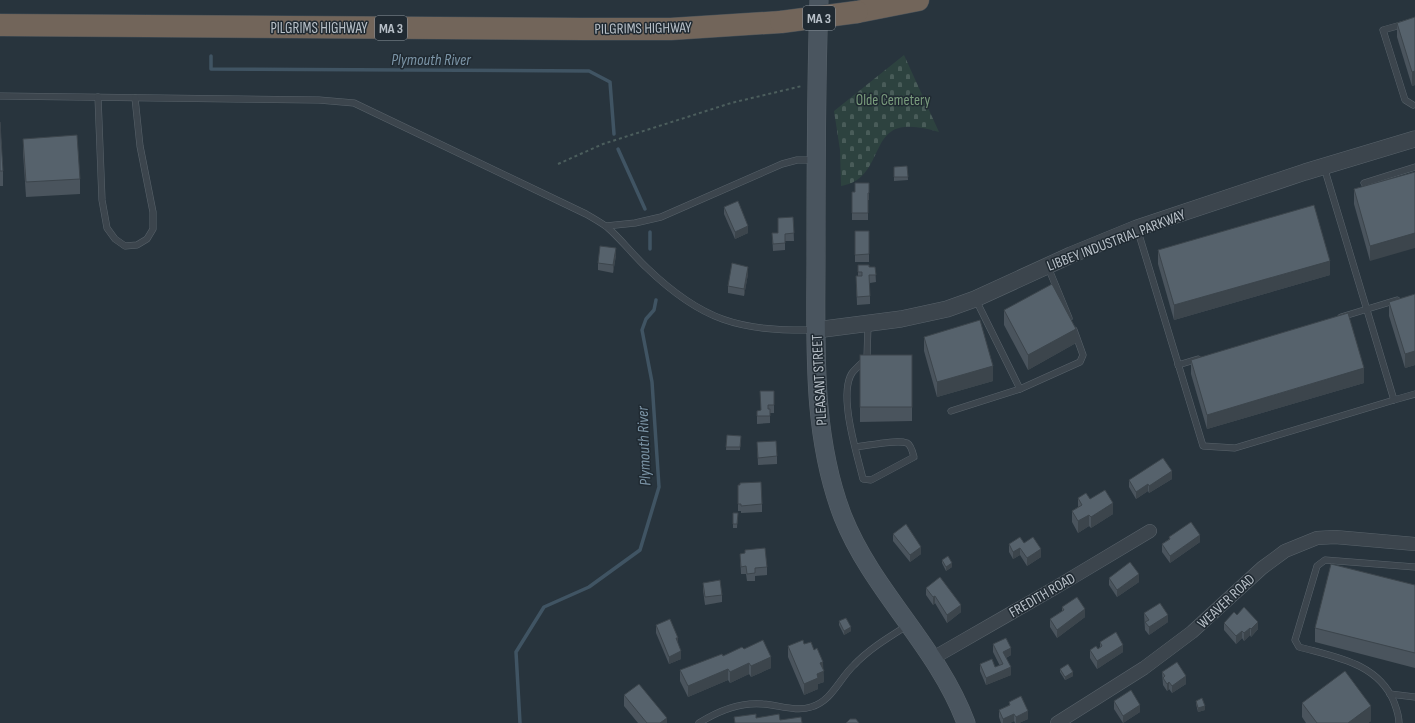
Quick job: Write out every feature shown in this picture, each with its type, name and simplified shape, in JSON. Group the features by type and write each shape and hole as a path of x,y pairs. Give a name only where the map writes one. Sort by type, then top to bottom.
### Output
{"highway":[{"name":"PILGRIMS HIGHWAY","path":"0,25 670,29 781,22 857,12 918,0"}],"main road":[{"name":"PLEASANT STREET","path":"820,0 816,160 816,330 822,438 832,485 856,545 875,578 933,658 949,685 966,723"}],"street":[{"name":"LIBBEY INDUSTRIAL PARKWAY","path":"816,330 868,324 947,310 1137,228 1415,139"},
{"name":"FREDITH ROAD","path":"933,658 1150,531"},
{"name":"WEAVER ROAD","path":"1057,723 1144,668 1186,637 1218,610 1262,568 1285,551 1317,538 1335,537 1415,544"}],"lane":[{"path":"1414,107 1405,100 1383,30 1415,21"},
{"path":"0,96 319,100 354,103 586,214 606,226 671,290 692,306 710,316 733,323 782,331 816,330"},
{"path":"98,97 102,200 107,228 115,239 125,246 137,245 147,239 153,229 153,212 140,146 135,98"},
{"path":"606,226 635,223 661,217 782,164 797,160 816,160"},
{"path":"1324,167 1368,309 1394,400"},
{"path":"1364,183 1415,167"},
{"path":"1137,228 1203,446 1234,448 1415,394"},
{"path":"951,411 1020,388 1080,362 1083,355 1061,295 1047,266"},
{"path":"975,299 1020,388"},
{"path":"1338,318 1402,299"},
{"path":"855,447 892,442 906,443 909,445 914,457 871,480 863,479 855,447 850,424 847,390 852,374 867,358 868,324"},
{"path":"1178,365 1209,356"},
{"path":"1399,723 1399,716 1390,694 1371,672 1353,662 1299,647 1295,640 1317,566 1324,560 1415,567"},
{"path":"699,723 718,712 739,705 761,704 800,710 811,708 824,702 853,665 870,650 909,624"},
{"path":"1390,694 1415,697"}],"path":[{"path":"558,164 603,144 731,103 792,87 817,85"}],"green space":[{"name":"Olde Cemetery","path":"904,55 939,132 913,127 905,127 894,130 886,136 863,175 854,182 841,186 840,150 834,111"}],"building":[{"path":"1415,17 1415,71 1412,72 1397,23"},
{"path":"0,122 3,171 0,171"},
{"path":"77,135 80,179 26,182 23,139"},
{"path":"907,166 908,177 894,177 894,167"},
{"path":"1415,172 1415,233 1370,246 1354,189"},
{"path":"855,183 869,183 868,213 852,213 852,192 855,192"},
{"path":"738,201 748,226 735,232 724,207"},
{"path":"1314,205 1330,261 1174,305 1158,250"},
{"path":"793,217 794,233 785,234 785,243 773,244 772,233 778,233 778,218"},
{"path":"855,231 869,231 869,254 855,255"},
{"path":"600,246 616,248 613,265 598,263"},
{"path":"732,263 748,267 744,289 728,286"},
{"path":"858,265 869,265 869,267 875,267 876,275 869,275 870,296 857,297 856,276 862,276 862,272 858,272"},
{"path":"1052,284 1076,329 1028,355 1004,310"},
{"path":"1415,294 1415,351 1405,354 1389,302"},
{"path":"1348,313 1364,368 1207,415 1191,360"},
{"path":"980,320 993,366 937,382 924,337"},
{"path":"860,355 912,355 912,407 860,407"},
{"path":"760,391 774,391 774,405 768,405 768,409 770,409 770,416 757,416 757,411 761,410"},
{"path":"727,435 741,436 740,447 726,447"},
{"path":"776,441 777,456 758,458 757,442"},
{"path":"1163,458 1172,471 1149,486 1148,484 1136,492 1129,480"},
{"path":"761,482 762,504 741,506 741,504 738,504 738,485 740,485 740,483"},
{"path":"1105,490 1113,503 1091,517 1089,515 1078,521 1072,511 1082,505 1078,498 1086,493 1090,499"},
{"path":"733,513 738,513 737,524 733,524"},
{"path":"1191,522 1200,535 1170,556 1162,544 1170,539 1169,537"},
{"path":"906,524 921,547 910,555 893,534"},
{"path":"1020,537 1024,543 1033,537 1041,549 1027,558 1020,548 1013,552 1009,544"},
{"path":"765,548 767,567 755,568 755,573 747,574 746,566 741,567 740,554 745,553 745,550"},
{"path":"948,556 952,563 946,567 942,560"},
{"path":"1130,562 1139,574 1117,590 1109,578"},
{"path":"1331,564 1415,585 1415,653 1315,628"},
{"path":"940,577 961,605 947,615 935,596 933,597 926,588"},
{"path":"720,580 722,595 705,597 703,583"},
{"path":"1077,597 1085,609 1057,630 1050,619 1064,610 1062,607"},
{"path":"1160,603 1168,615 1149,627 1145,622 1149,620 1144,613"},
{"path":"1244,607 1258,622 1251,629 1250,628 1244,633 1242,631 1236,636 1224,623 1234,612 1237,615"},
{"path":"846,618 851,627 844,631 839,621"},
{"path":"670,619 678,638 676,638 681,651 669,657 656,625"},
{"path":"1116,632 1123,645 1097,661 1090,650 1096,646 1098,649 1102,646 1100,642"},
{"path":"1006,638 1011,648 1003,652 1011,667 986,678 980,664 992,659 995,667 1003,664 993,644"},
{"path":"763,640 771,657 751,666 749,663 730,672 728,669 688,686 680,670 722,654 723,656 742,647 744,649"},
{"path":"803,640 804,644 811,642 814,650 817,648 823,662 820,663 824,671 817,674 818,678 804,684 788,646"},
{"path":"1177,662 1186,676 1172,686 1169,682 1167,684 1163,678 1165,676 1162,672"},
{"path":"1068,664 1073,672 1065,677 1060,669"},
{"path":"1345,671 1371,706 1348,723 1317,723 1302,703"},
{"path":"639,684 667,718 660,723 647,723 624,695"},
{"path":"1131,690 1140,705 1123,716 1114,701"},
{"path":"1021,696 1028,711 1016,717 1014,714 1003,719 999,710 1010,705 1009,702"},
{"path":"1202,698 1205,706 1198,708 1196,701"},
{"path":"756,714 756,718 779,714 780,720 801,717 802,723 735,723 734,717"},
{"path":"850,719 856,719 859,723 846,723"}],"waterway":[{"name":"Plymouth River","path":"211,56 211,69 589,71 610,82 614,134"},
{"name":"Plymouth River","path":"618,149 645,209"},
{"name":"Plymouth River","path":"650,232 650,249"},
{"name":"Plymouth River","path":"520,723 516,652 544,607 589,587 640,550 659,487 652,382 642,330 646,319 654,310 656,300"}]}
